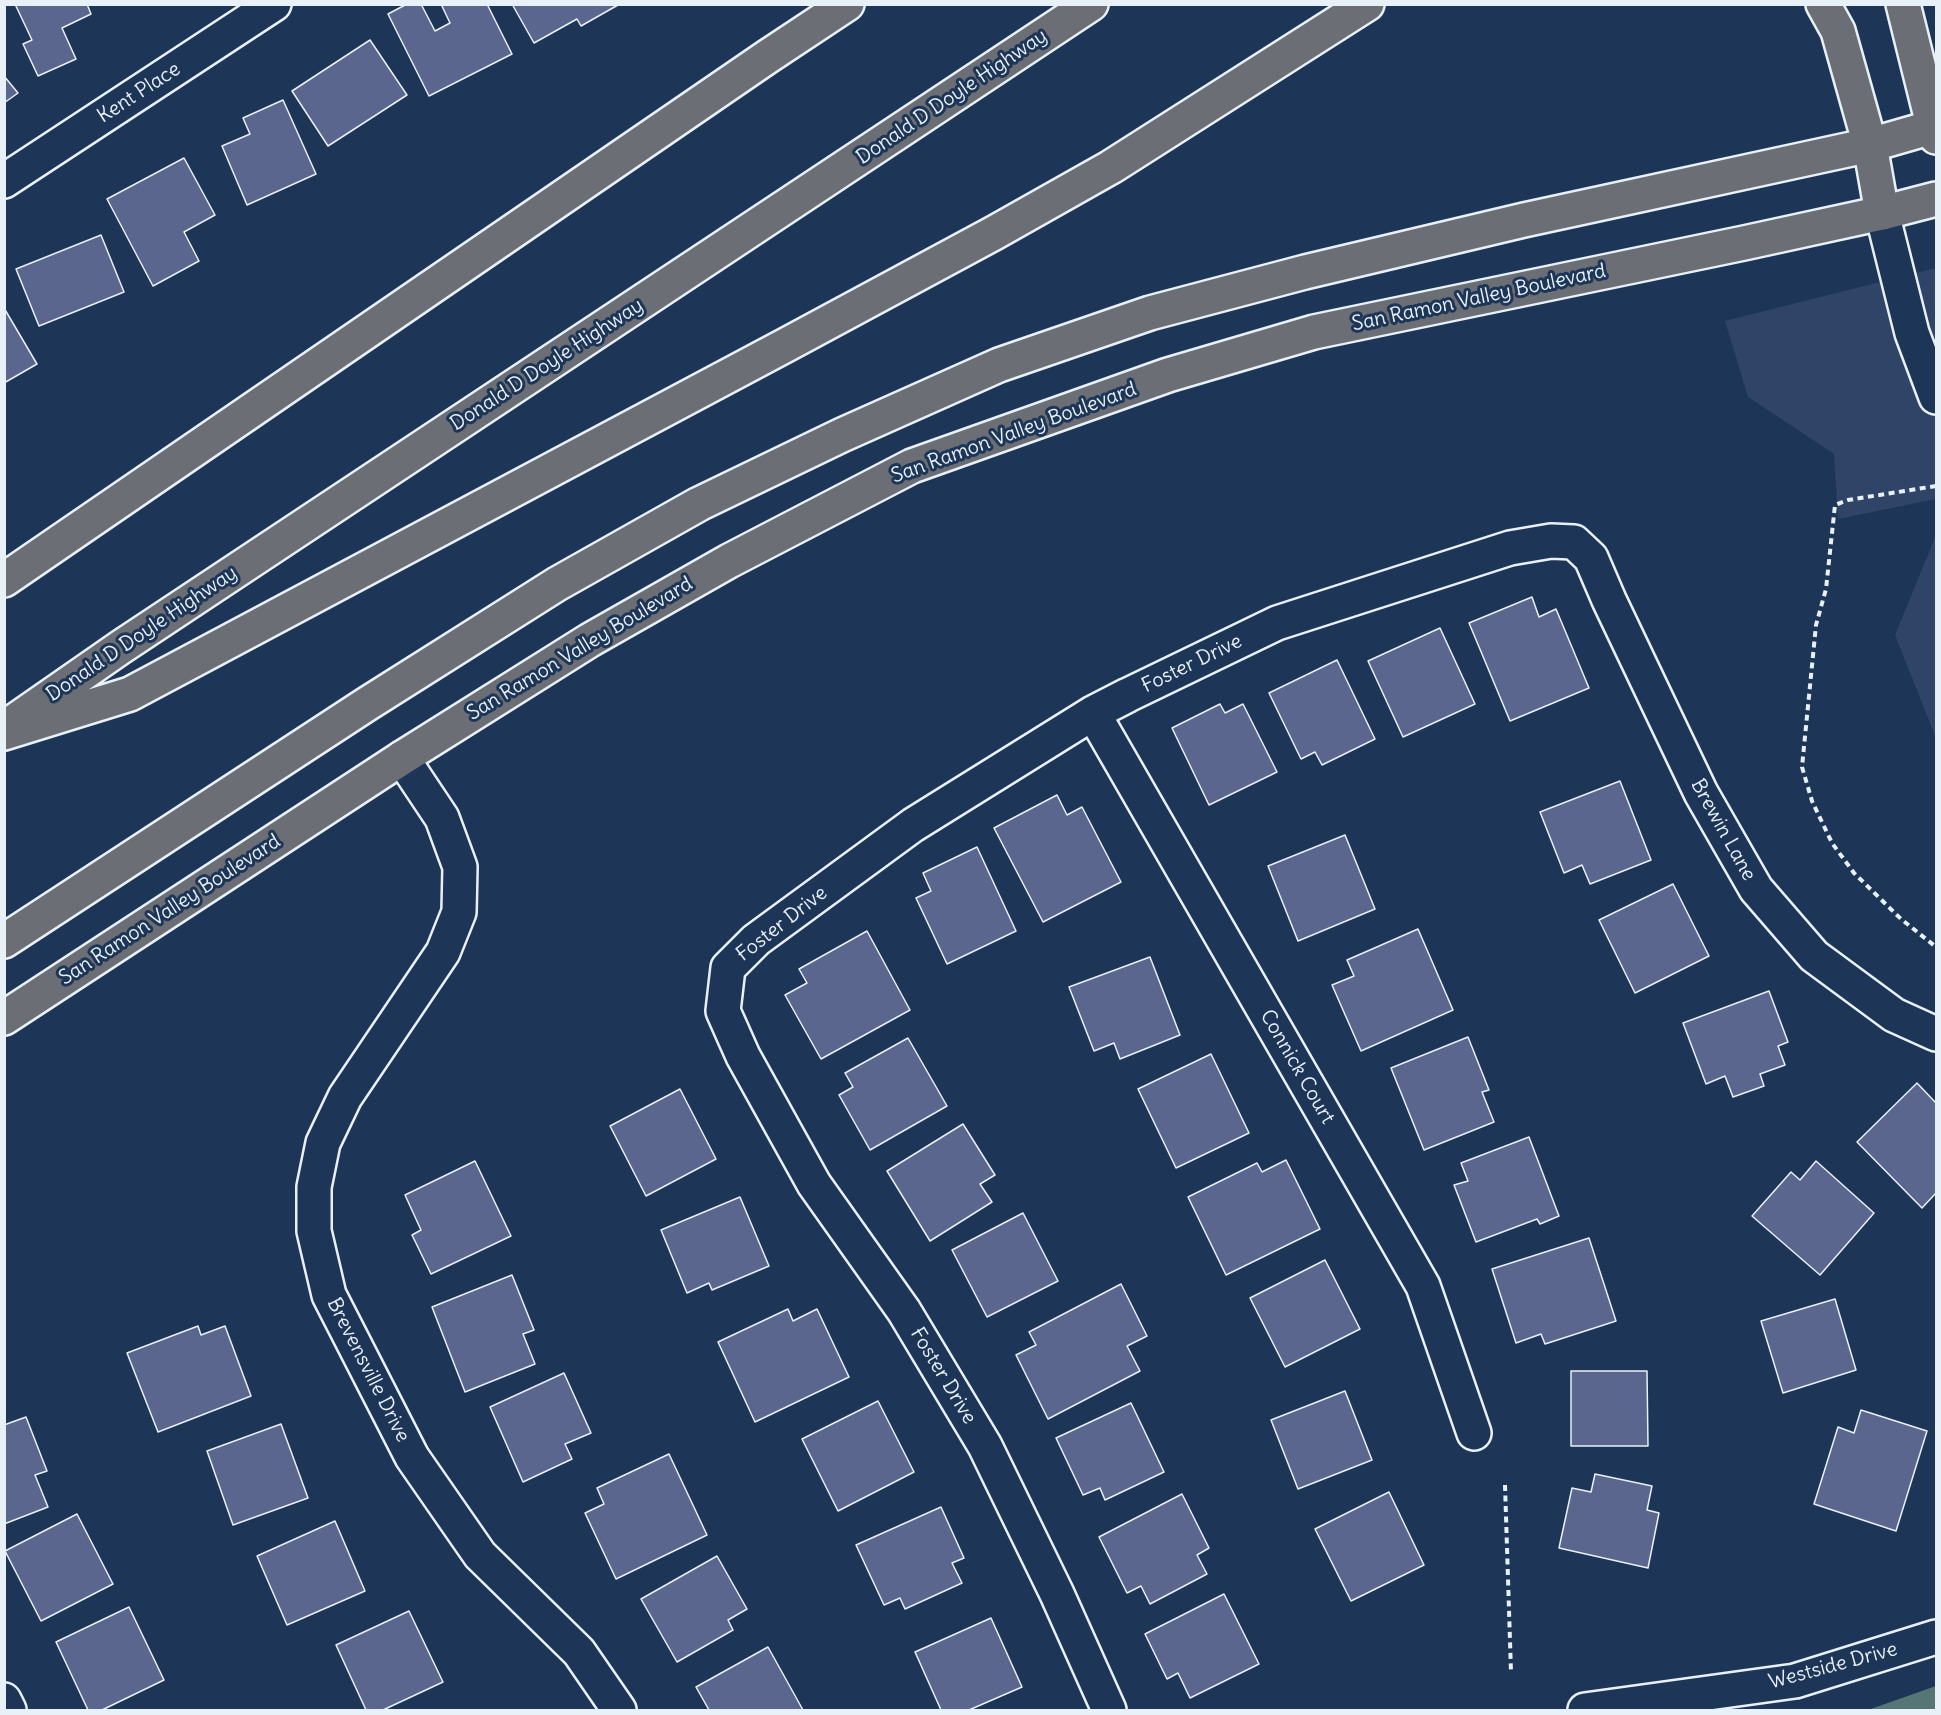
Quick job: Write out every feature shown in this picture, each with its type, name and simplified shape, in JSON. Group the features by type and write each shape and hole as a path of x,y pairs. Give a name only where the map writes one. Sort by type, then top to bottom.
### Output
{"main road":[{"path":"4,580 847,4"},
{"name":"Donald D Doyle Highway","path":"4,728 131,640 1090,4"},
{"path":"4,733 130,694 994,233 1111,167 1367,4"},
{"path":"1823,4 1838,31 1870,145 1882,213"},
{"path":"4,941 367,704 557,584 699,504 842,435 999,366 1150,313 1305,272 1524,220 1935,130 1904,4"},
{"name":"San Ramon Valley Boulevard","path":"4,1018 402,758 590,640 719,567 912,466 1168,375 1314,332 1882,213 1936,199"}],"street":[{"name":"Kent Place","path":"4,181 274,4"},
{"path":"1882,213 1912,333 1936,397"},
{"name":"Foster Drive","path":"1109,1710 1057,1593 985,1446 904,1311 814,1184 743,1056 723,1011 728,968 756,940 913,825 1093,713 1277,623 1510,548 1551,541 1574,542 1592,558"},
{"name":"Brewin Lane","path":"1592,558 1609,600 1701,793 1756,889 1814,956 1894,1015 1936,1034"},
{"name":"Connick Court","path":"1093,713 1423,1286 1474,1432"},
{"name":"Brevensville Drive","path":"402,758 442,818 460,867 459,912 443,952 345,1097 323,1143 314,1187 314,1231 329,1295 412,1458 480,1555 579,1652 619,1710"},
{"name":"Westside Drive","path":"1585,1710 1795,1681 1936,1637"},
{"path":"4,1700 9,1710"}],"path":[{"path":"1936,486 1848,500 1835,505 1826,589 1816,625 1802,767 1812,801 1832,843 1854,873 1900,919 1936,947"},
{"path":"1505,1485 1511,1672"}],"shaded area":[{"path":"1936,268 1936,499 1838,519 1834,454 1748,397 1725,321"},
{"path":"1936,535 1936,738 1895,635"}],"green space":[{"path":"1936,1686 1936,1710 1868,1710"}],"building":[{"path":"15,4 87,4 91,14 62,28 76,59 38,76 23,44 32,40"},
{"path":"407,4 421,4 435,31 450,23 441,4 487,4 512,54 429,96 388,14"},
{"path":"512,4 618,5 581,26 577,19 534,43"},
{"path":"370,40 407,95 328,146 292,91"},
{"path":"4,76 18,93 4,103"},
{"path":"283,100 316,174 247,205 222,146 250,134 243,118"},
{"path":"184,158 215,215 184,232 199,261 153,286 107,199"},
{"path":"101,235 124,292 39,326 16,269"},
{"path":"4,308 37,364 4,383"},
{"path":"1532,597 1539,617 1556,609 1589,688 1510,721 1469,623"},
{"path":"1440,628 1475,704 1403,737 1368,661"},
{"path":"1337,660 1375,739 1322,765 1315,752 1301,759 1269,693"},
{"path":"1220,704 1225,713 1243,704 1277,772 1209,805 1172,728"},
{"path":"1620,781 1651,860 1590,884 1582,865 1564,873 1540,812"},
{"path":"1057,795 1067,815 1082,807 1121,882 1043,922 994,828"},
{"path":"1345,835 1375,909 1298,941 1268,866"},
{"path":"977,847 1016,931 947,964 916,898 931,891 923,873"},
{"path":"1673,884 1709,956 1635,993 1599,920"},
{"path":"1418,929 1453,1010 1361,1051 1332,985 1354,976 1347,960"},
{"path":"867,931 910,1010 821,1059 785,995 807,983 799,969"},
{"path":"1150,957 1180,1035 1120,1059 1114,1043 1094,1051 1069,987"},
{"path":"1769,991 1788,1042 1778,1046 1785,1065 1760,1074 1764,1086 1733,1097 1725,1076 1706,1084 1683,1023"},
{"path":"1468,1037 1489,1090 1482,1092 1494,1122 1424,1150 1391,1068"},
{"path":"908,1038 947,1106 870,1150 839,1095 853,1087 845,1073"},
{"path":"1211,1054 1249,1133 1176,1168 1138,1089"},
{"path":"1917,1083 1936,1103 1936,1193 1922,1208 1857,1142"},
{"path":"680,1089 716,1159 646,1196 610,1126"},
{"path":"963,1124 995,1175 980,1184 992,1202 930,1241 887,1171"},
{"path":"1529,1137 1559,1216 1540,1224 1537,1219 1476,1242 1454,1185 1468,1181 1461,1163"},
{"path":"1286,1160 1320,1229 1226,1275 1188,1197 1257,1163 1262,1172"},
{"path":"475,1161 511,1236 431,1274 412,1235 421,1230 405,1195"},
{"path":"1816,1161 1874,1213 1820,1275 1752,1216 1791,1172 1800,1180"},
{"path":"740,1197 769,1266 712,1290 709,1283 687,1293 661,1230"},
{"path":"1023,1213 1058,1281 987,1317 952,1250"},
{"path":"1589,1238 1616,1321 1545,1344 1541,1334 1516,1343 1492,1269"},
{"path":"1325,1260 1360,1329 1285,1367 1250,1298"},
{"path":"512,1275 534,1330 523,1334 535,1364 465,1392 432,1307"},
{"path":"1121,1284 1147,1336 1127,1346 1140,1371 1048,1419 1016,1355 1036,1345 1029,1332"},
{"path":"1835,1299 1856,1370 1783,1393 1761,1321"},
{"path":"788,1309 793,1321 817,1309 849,1377 755,1422 718,1342"},
{"path":"198,1326 201,1335 225,1326 251,1396 158,1432 127,1353"},
{"path":"1571,1371 1647,1371 1648,1446 1571,1446"},
{"path":"564,1373 591,1433 565,1444 572,1459 523,1482 490,1407"},
{"path":"1345,1391 1372,1460 1298,1489 1271,1420"},
{"path":"878,1401 914,1472 838,1511 802,1439"},
{"path":"1131,1403 1164,1472 1105,1500 1100,1488 1083,1495 1056,1438"},
{"path":"1861,1410 1927,1431 1896,1531 1814,1504 1838,1427 1854,1433"},
{"path":"26,1417 47,1471 35,1475 48,1507 4,1524 4,1425"},
{"path":"281,1424 308,1498 233,1525 207,1451"},
{"path":"669,1454 707,1535 616,1579 585,1513 604,1504 597,1488"},
{"path":"1595,1474 1652,1486 1647,1510 1659,1513 1648,1568 1559,1548 1572,1488 1591,1492"},
{"path":"1389,1492 1424,1565 1351,1601 1315,1529"},
{"path":"1182,1494 1209,1548 1197,1555 1207,1574 1150,1604 1141,1586 1127,1593 1099,1537"},
{"path":"941,1507 964,1558 952,1563 962,1583 905,1609 900,1598 884,1605 856,1545"},
{"path":"77,1514 113,1584 41,1621 5,1551"},
{"path":"335,1521 365,1591 287,1625 257,1556"},
{"path":"717,1556 747,1609 728,1620 733,1630 677,1662 641,1599"},
{"path":"1224,1594 1259,1664 1190,1698 1178,1673 1167,1679 1145,1634"},
{"path":"129,1607 164,1680 102,1710 88,1710 56,1642"},
{"path":"409,1611 443,1682 383,1710 366,1710 336,1645"},
{"path":"991,1618 1022,1687 969,1710 941,1710 915,1652"},
{"path":"768,1647 803,1710 709,1710 696,1687"}]}
